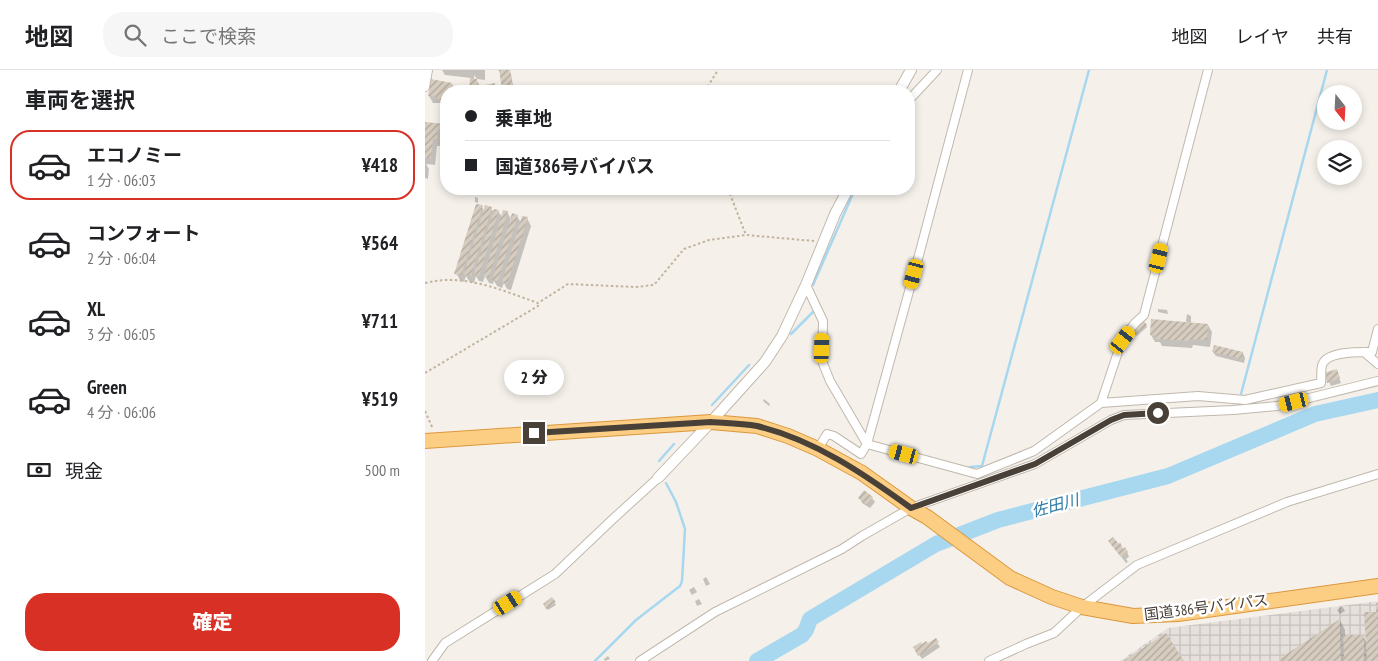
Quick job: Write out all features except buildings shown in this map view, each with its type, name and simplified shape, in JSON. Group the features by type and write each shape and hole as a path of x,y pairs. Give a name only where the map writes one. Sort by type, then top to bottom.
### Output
{"highway":[{"name":"国道386号バイパス","path":"431,441 711,422 757,426 818,448 862,473 911,508 927,517 1010,578 1052,597 1082,607 1133,616 1178,614 1378,586"}],"street":[{"path":"425,87 428,70"},
{"path":"902,85 911,70"},
{"path":"915,94 937,70"},
{"path":"818,448 827,434 834,436 861,454 867,444 968,70"},
{"path":"1101,403 1123,340 1135,323 1144,315 1208,70"},
{"path":"432,661 445,643 555,574 658,478 765,362 782,336 845,195"},
{"path":"806,285 823,321 822,361 830,381 867,444 977,474 1034,452 1101,403 1198,396 1245,400 1321,383 1322,365 1328,358 1345,353 1372,352 1378,329"},
{"path":"1363,352 1378,364"},
{"path":"640,661 715,612 842,549 911,508 1035,464 1111,420 1124,415 1277,406 1378,381"},
{"path":"989,661 1054,633 1082,607 1137,565 1287,502 1378,474"}],"path":[{"path":"709,85 718,70"},
{"path":"730,195 746,235"},
{"path":"425,372 538,306 538,303 569,284 635,287 654,285 684,249 709,240 746,235 823,242"},
{"path":"425,283 454,279 477,282 538,303"},
{"path":"425,411 431,441"}],"shaded area":[{"path":"1378,601 1378,661 1120,661 1168,628"}],"waterway":[{"path":"970,467 982,466 1089,70"},
{"path":"1241,394 1327,70"},
{"path":"813,285 852,195"},
{"path":"791,334 815,310"},
{"path":"712,405 749,365"},
{"name":"佐田川","path":"757,661 802,635 810,619 936,544 998,520 1168,476 1315,414 1378,400"},
{"path":"659,461 674,444"},
{"path":"595,661 636,620 680,586 682,581 685,529 676,502 666,483"}],"route":[{"path":"534,433 711,422 757,426 818,448 862,473 911,508 1035,464 1111,420 1124,415 1158,413"}]}
